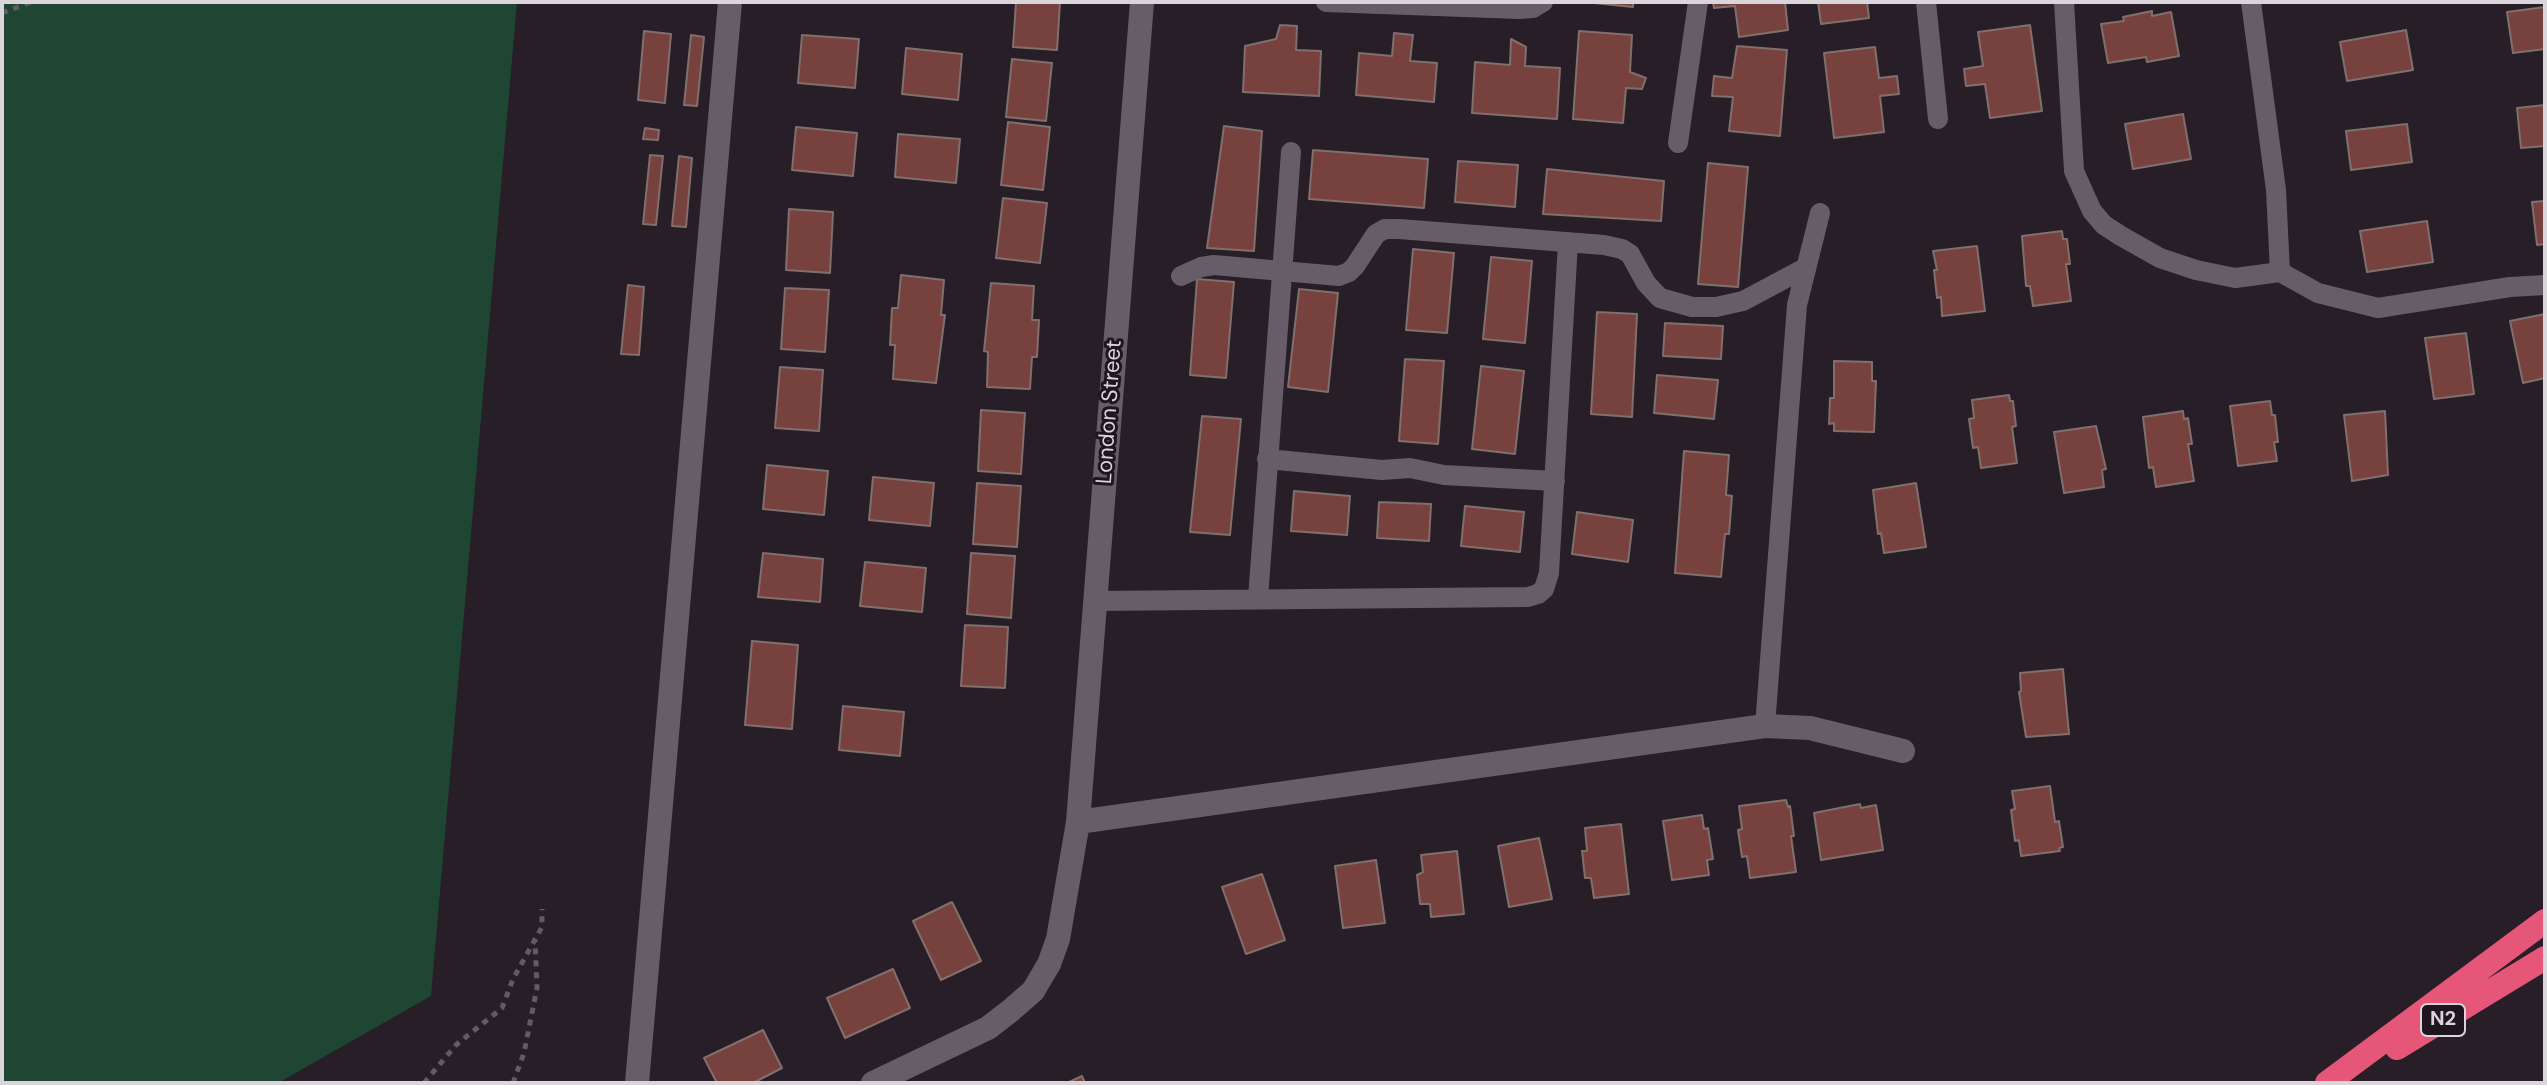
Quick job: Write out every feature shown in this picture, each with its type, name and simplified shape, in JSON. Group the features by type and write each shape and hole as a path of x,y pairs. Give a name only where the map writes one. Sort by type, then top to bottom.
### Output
{"highway":[{"path":"2327,1083 2545,921"},
{"name":"N2","path":"2341,1083 2545,958"}],"street":[{"path":"637,1083 730,2"},
{"name":"London Street","path":"873,1083 988,1028 1033,991 1049,964 1058,939 1078,822 1142,2"},
{"path":"1078,822 1765,726 1810,728 1903,751"}],"lane":[{"path":"1326,2 1519,9 1533,8 1543,2"},
{"path":"1678,143 1698,2"},
{"path":"1926,2 1938,119"},
{"path":"2064,2 2072,117 2071,155 2080,189 2092,211 2104,225 2121,236 2160,258 2196,270 2235,278 2280,272 2318,293 2378,308 2510,287 2545,285"},
{"path":"2251,2 2276,190 2280,272"},
{"path":"1258,598 1291,152"},
{"path":"1765,726 1797,305 1820,213"},
{"path":"1181,276 1214,265 1325,276 1349,272 1370,241 1385,229 1568,242 1622,249 1630,254 1646,283 1660,298 1692,307 1716,307 1743,301 1805,268"},
{"path":"1095,601 1528,597 1538,594 1544,589 1549,573 1568,242"},
{"path":"1267,459 1382,470 1410,468 1444,475 1555,481"}],"path":[{"path":"2,13 31,2"},
{"path":"424,1083 456,1045 502,1008 513,979 542,927 542,909"},
{"path":"513,1083 524,1053 537,988 535,939"}],"green space":[{"path":"2,2 517,2 431,996 278,1083 2,1083"}],"building":[{"path":"1016,2 1060,2 1057,50 1013,47"},
{"path":"1584,2 1633,2 1633,7"},
{"path":"1713,2 1785,2 1788,30 1739,37 1735,6 1714,8"},
{"path":"1818,2 1867,2 1869,18 1821,24"},
{"path":"2545,7 2545,49 2513,53 2507,12"},
{"path":"2152,11 2152,16 2171,12 2179,56 2147,62 2146,57 2108,63 2101,24 2124,21 2123,17"},
{"path":"1280,25 1297,26 1296,50 1321,51 1319,96 1243,92 1245,46 1276,39"},
{"path":"2030,25 2042,111 1990,118 1985,84 1966,86 1964,69 1983,66 1978,32"},
{"path":"2406,30 2413,70 2347,81 2340,42"},
{"path":"644,31 671,34 665,103 638,100"},
{"path":"1579,31 1632,35 1630,72 1646,78 1642,89 1626,88 1623,123 1573,119"},
{"path":"1394,33 1413,35 1410,61 1437,63 1434,102 1356,95 1359,53 1392,56"},
{"path":"691,35 704,37 697,106 684,105"},
{"path":"802,35 859,39 855,88 798,83"},
{"path":"1511,39 1526,47 1525,66 1560,68 1557,119 1472,113 1475,62 1510,65"},
{"path":"1737,46 1787,50 1780,136 1729,131 1733,97 1712,96 1714,76 1732,78"},
{"path":"1875,47 1879,78 1897,76 1899,94 1880,96 1884,132 1834,138 1824,53"},
{"path":"906,48 962,54 958,100 902,94"},
{"path":"1012,59 1052,63 1046,121 1006,117"},
{"path":"2545,105 2545,146 2521,148 2517,108"},
{"path":"2183,114 2191,159 2133,169 2125,124"},
{"path":"1008,122 1050,127 1043,190 1001,185"},
{"path":"2407,124 2412,162 2351,170 2346,131"},
{"path":"1224,126 1262,131 1254,251 1207,248"},
{"path":"796,127 857,133 853,176 792,170"},
{"path":"645,128 659,130 658,140 643,139"},
{"path":"898,134 960,139 956,183 895,177"},
{"path":"1313,150 1428,159 1424,208 1309,199"},
{"path":"650,155 663,156 656,225 643,224"},
{"path":"679,156 692,158 686,227 672,226"},
{"path":"1458,161 1518,165 1515,207 1455,202"},
{"path":"1708,163 1748,167 1738,287 1698,284"},
{"path":"1547,169 1664,181 1661,221 1543,214"},
{"path":"1003,198 1047,203 1040,263 996,258"},
{"path":"2545,201 2545,244 2537,245 2532,202"},
{"path":"789,209 833,212 830,273 786,270"},
{"path":"2427,221 2433,262 2367,272 2360,231"},
{"path":"2062,231 2063,239 2067,239 2070,264 2066,264 2071,301 2033,306 2030,286 2026,286 2022,236"},
{"path":"1977,246 1985,311 1942,316 1941,297 1937,298 1933,251"},
{"path":"1413,249 1454,253 1447,333 1406,330"},
{"path":"1491,257 1532,261 1525,343 1483,339"},
{"path":"901,275 944,280 941,315 945,315 936,383 893,379 895,345 890,345 892,308 898,308"},
{"path":"1197,279 1234,282 1226,378 1190,375"},
{"path":"991,283 1034,286 1032,320 1039,320 1037,357 1032,357 1030,389 987,387 988,352 984,351"},
{"path":"628,285 644,287 639,355 621,354"},
{"path":"785,288 829,290 825,352 781,349"},
{"path":"1299,289 1338,293 1328,392 1288,387"},
{"path":"1597,312 1637,314 1632,417 1591,414"},
{"path":"2545,314 2545,378 2523,383 2510,321"},
{"path":"1665,323 1723,326 1721,359 1663,356"},
{"path":"2466,333 2474,394 2434,399 2425,338"},
{"path":"1405,359 1444,361 1438,444 1399,441"},
{"path":"1834,361 1872,362 1872,381 1876,381 1874,432 1834,431 1834,423 1829,424 1830,398 1834,398"},
{"path":"1481,366 1524,371 1515,454 1472,449"},
{"path":"780,367 823,370 819,431 775,428"},
{"path":"1657,375 1718,380 1714,419 1654,413"},
{"path":"2009,395 2010,401 2013,401 2016,426 2012,427 2017,463 1981,468 1978,447 1973,448 1969,419 1974,418 1972,400"},
{"path":"2270,401 2272,415 2275,415 2277,461 2238,466 2230,406"},
{"path":"981,410 1025,413 1021,474 978,471"},
{"path":"2183,411 2184,419 2188,418 2192,444 2188,444 2194,481 2156,487 2153,467 2149,468 2143,417"},
{"path":"2385,411 2388,475 2352,481 2344,415"},
{"path":"1202,416 1241,419 1230,535 1190,532"},
{"path":"2096,426 2106,469 2102,470 2104,487 2064,493 2054,432"},
{"path":"1684,451 1729,455 1726,495 1732,496 1721,577 1675,573"},
{"path":"767,465 828,471 824,515 763,509"},
{"path":"873,477 934,483 930,526 869,520"},
{"path":"977,483 1021,486 1017,547 973,544"},
{"path":"1916,483 1926,547 1884,553 1881,533 1878,534 1873,490"},
{"path":"1294,491 1350,496 1347,535 1291,531"},
{"path":"1379,502 1431,504 1429,541 1377,538"},
{"path":"1465,506 1524,512 1520,552 1461,546"},
{"path":"1577,512 1633,520 1628,562 1572,554"},
{"path":"763,553 823,559 820,602 758,597"},
{"path":"971,553 1015,556 1011,618 967,614"},
{"path":"865,562 926,568 922,612 860,606"},
{"path":"965,625 1008,627 1005,688 961,686"},
{"path":"752,641 798,645 792,729 745,725"},
{"path":"2063,669 2069,734 2026,737 2019,692 2020,673"},
{"path":"843,706 904,712 900,756 839,750"},
{"path":"2050,786 2055,822 2059,821 2063,847 2059,848 2060,851 2021,856 2019,840 2015,841 2012,791"},
{"path":"1786,800 1790,806 1796,872 1750,878 1747,856 1742,857 1738,830 1742,829 1739,806"},
{"path":"1860,804 1861,808 1876,805 1883,850 1821,860 1814,813"},
{"path":"1702,815 1704,829 1708,828 1713,859 1707,860 1709,875 1672,880 1663,821"},
{"path":"1621,824 1629,894 1594,898 1591,878 1585,878 1582,851 1587,851 1585,828"},
{"path":"1539,838 1552,899 1509,907 1498,846"},
{"path":"1457,851 1464,914 1431,917 1430,904 1420,904 1417,875 1423,872 1421,855"},
{"path":"1376,860 1385,923 1343,928 1335,866"},
{"path":"1262,874 1285,940 1246,954 1222,887"},
{"path":"952,902 981,961 941,980 913,921"},
{"path":"893,969 910,1008 845,1038 827,998"},
{"path":"763,1030 782,1068 753,1083 717,1083 704,1058"},
{"path":"1082,1076 1085,1083 1067,1083"}]}
